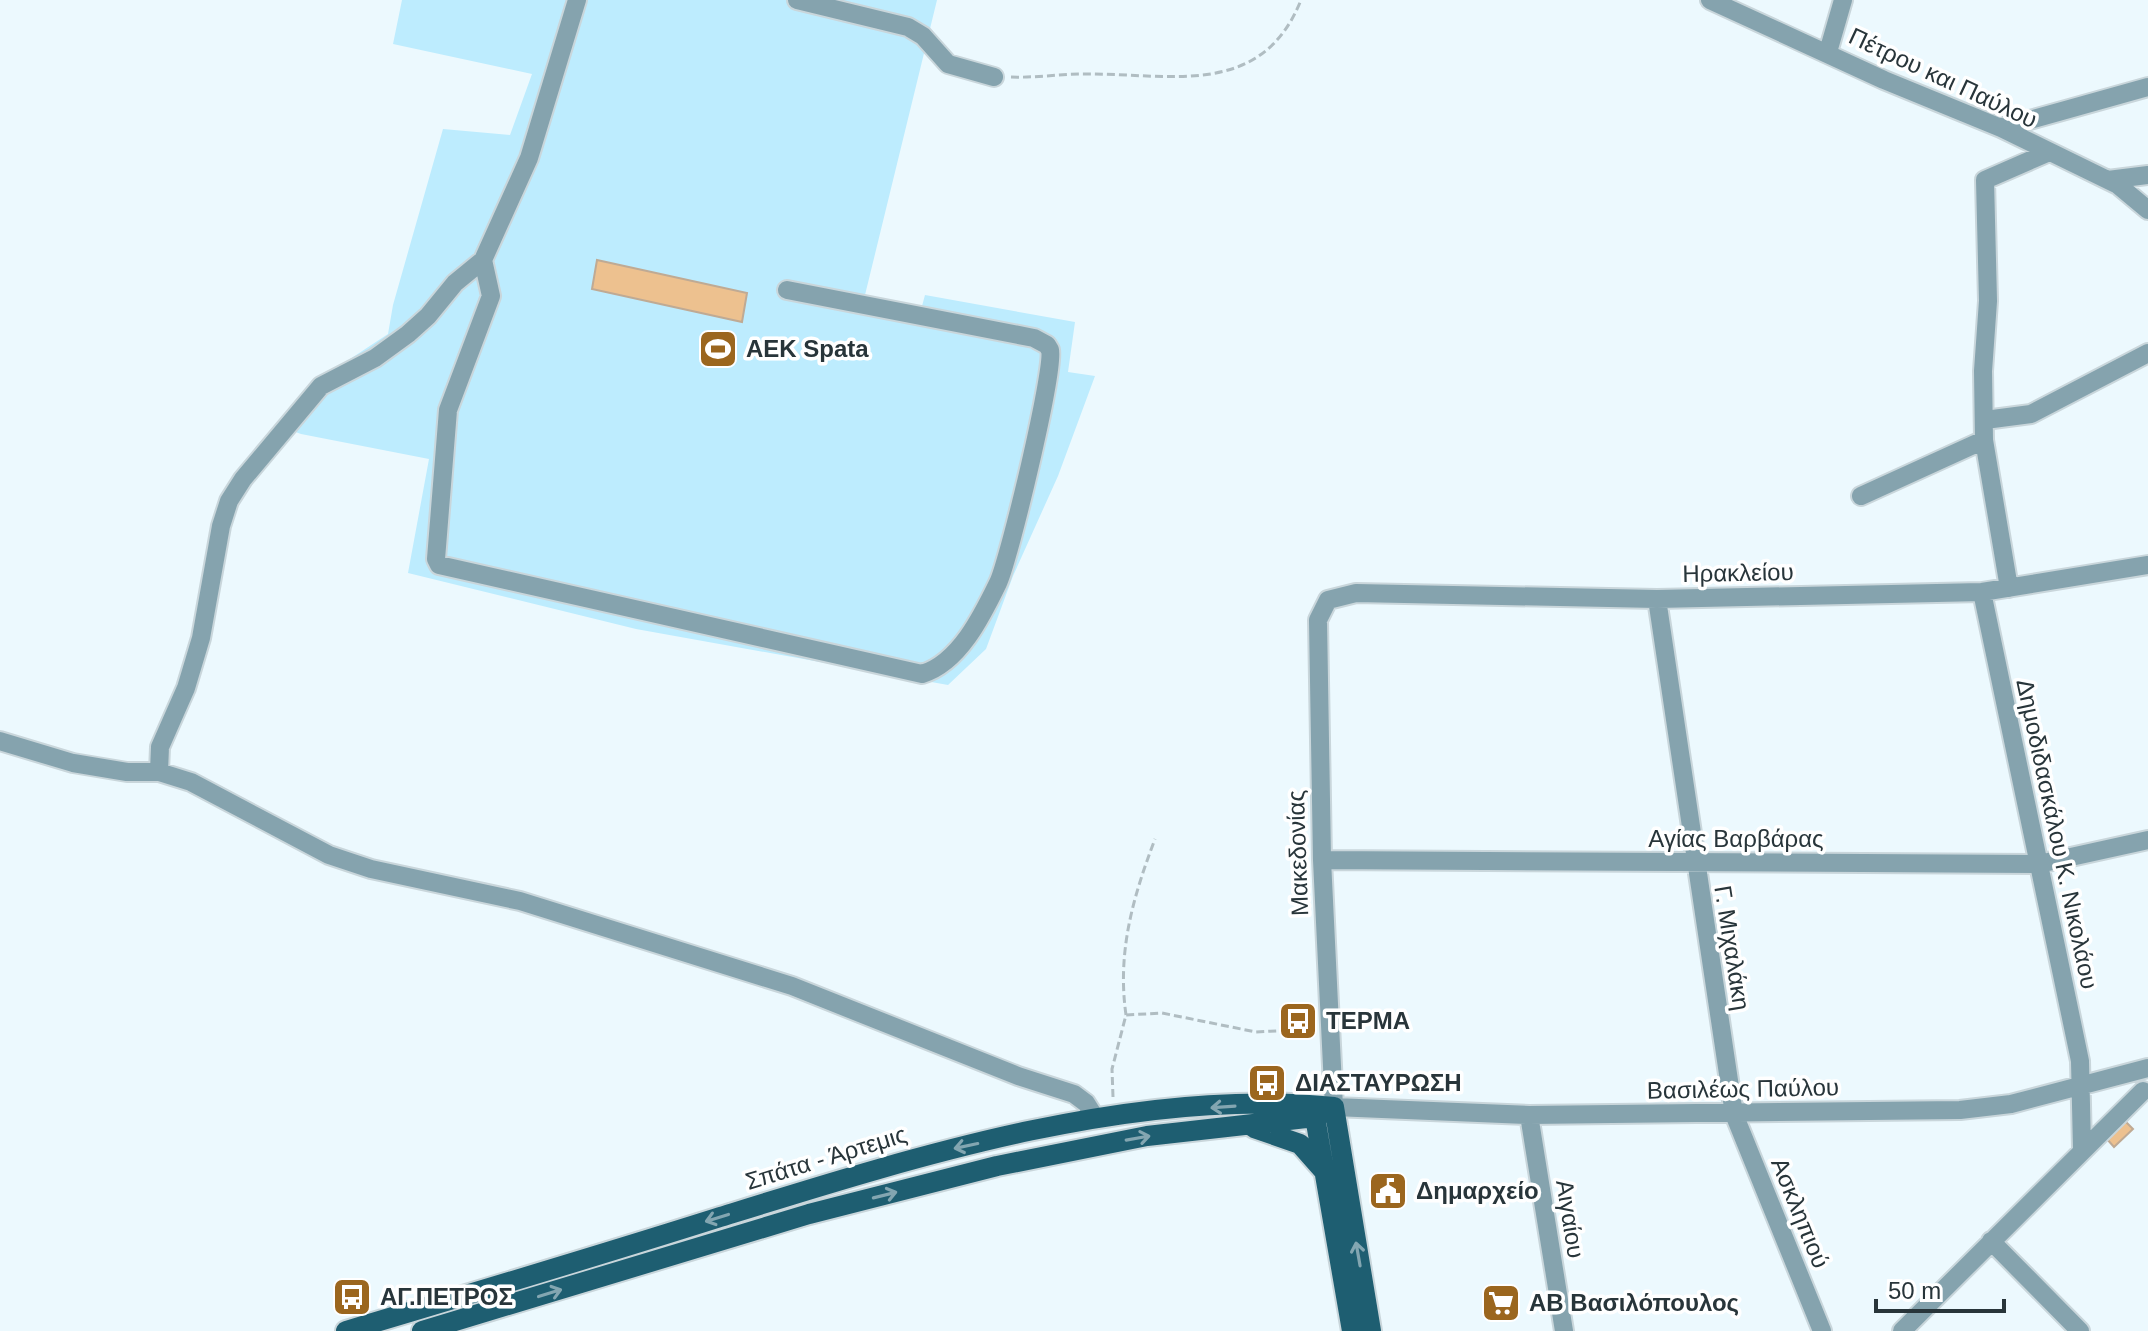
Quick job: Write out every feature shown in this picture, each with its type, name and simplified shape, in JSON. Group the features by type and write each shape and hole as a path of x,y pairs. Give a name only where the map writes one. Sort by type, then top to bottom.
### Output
{"main road":[{"name":"Σπάτα - Άρτεμις","path":"346,1331 943,1151 1104,1118 1256,1104 1334,1107"},
{"name":"Σπάτα - Άρτεμις","path":"422,1331 809,1214 997,1166 1147,1136 1315,1117 1334,1107"},
{"path":"1334,1107 1371,1331"},
{"path":"1315,1117 1352,1331"},
{"path":"1250,1126 1300,1144 1324,1172"}],"street":[{"path":"159,772 160,747 186,688 201,638 221,526 243,479 321,386 375,358 408,334 428,316 455,283 483,260 529,158 577,0"},
{"path":"797,0 908,27 923,36 948,64 994,77"},
{"name":"Πέτρου και Παύλου","path":"1710,0 1884,80 2001,128 2108,180 2148,210"},
{"path":"1828,52 1843,0"},
{"path":"2001,128 2148,87"},
{"path":"2009,588 1984,440 1983,371 1988,301 1985,180 2047,153"},
{"path":"2108,180 2148,175"},
{"path":"483,260 491,296 448,410 436,559 439,565 922,674 936,670 952,656 971,631 999,580 1041,413 1050,350 1034,338 787,290"},
{"path":"1985,420 2031,414 2148,353"},
{"path":"1861,496 1984,440"},
{"name":"Ηρακλείου","path":"1328,600 1356,593 1657,599 1982,592 2148,565"},
{"name":"Δημοδιδασκάλου Κ. Νικολάου","path":"1982,592 2083,1085 2082,1149"},
{"name":"Γ. Μιχαλάκη","path":"1657,599 1734,1114"},
{"name":"Μακεδονίας","path":"1328,600 1318,620 1322,860 1334,1107"},
{"path":"0,741 73,763 127,772 159,772 191,782 329,855 371,869 448,883 597,923 871,1015 1018,1076 1074,1094 1104,1118"},
{"name":"Αγίας Βαρβάρας","path":"1322,860 2039,864 2148,840"},
{"path":"1902,1331 2082,1149 2146,1093 2143,1069"},
{"name":"Βασιλέως Παύλου","path":"1334,1107 1529,1115 1988,1108 2143,1069"},
{"name":"Ασκληπιού","path":"1734,1114 1822,1331"},
{"name":"Αιγαίου","path":"1529,1115 1564,1331"},
{"path":"1991,1241 2080,1331"}],"path":[{"path":"994,77 1195,77 1262,55 1281,39 1301,0"},
{"path":"1104,1118 1112,1069 1126,1015 1122,984 1125,940 1136,889 1155,839"},
{"path":"1126,1015 1162,1013 1256,1032 1328,1027"}],"shaded area":[{"name":"AEK Spata","path":"402,0 937,0 865,295 922,306 925,295 1075,322 1068,372 1095,376 1058,476 1013,576 986,649 948,685 636,629 408,573 429,459 301,434 279,426 309,386 388,334 393,305 443,129 510,135 532,74 393,44"}],"building":[{"path":"597,260 747,293 742,322 592,289"},
{"path":"2124,1120 2133,1129 2114,1147 2106,1138"}],"place":[{"name":"AEK Spata","path":"718,349"},
{"name":"ΤΕΡΜΑ","path":"1298,1021"},
{"name":"ΔΙΑΣΤΑΥΡΩΣΗ","path":"1267,1083"},
{"name":"Δημαρχείο","path":"1388,1191"},
{"name":"ΑΓ.ΠΕΤΡΟΣ","path":"352,1297"},
{"name":"ΑΒ Βασιλόπουλος","path":"1501,1303"}]}
